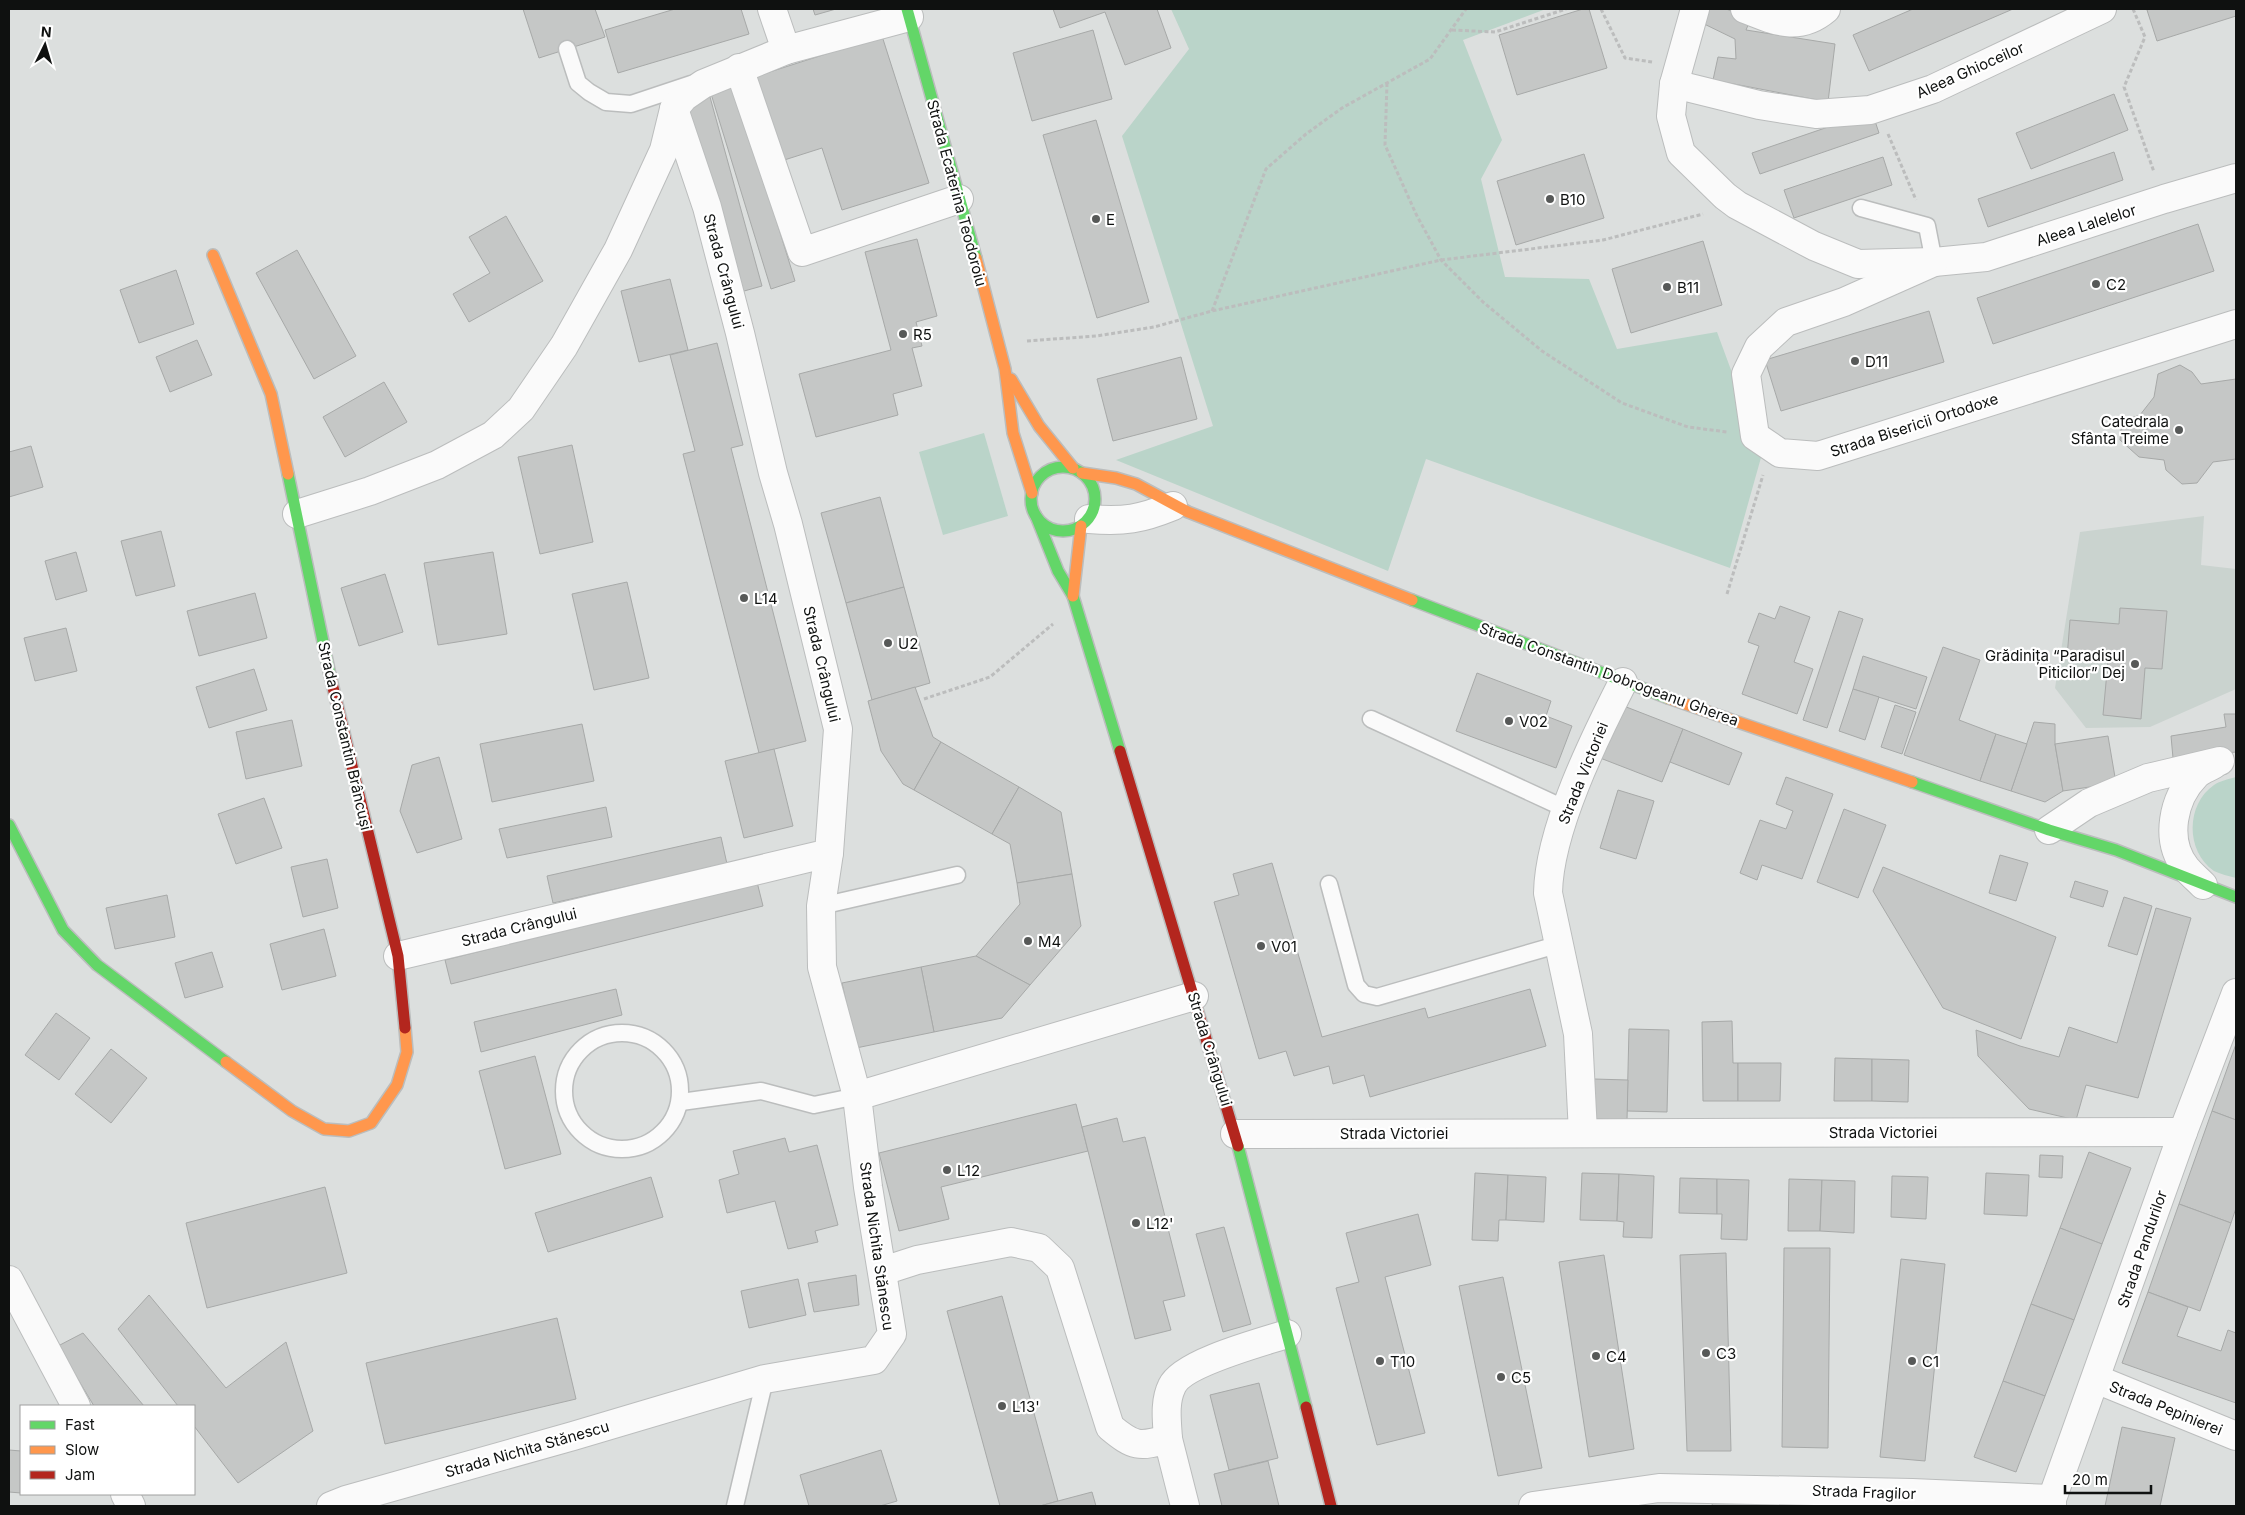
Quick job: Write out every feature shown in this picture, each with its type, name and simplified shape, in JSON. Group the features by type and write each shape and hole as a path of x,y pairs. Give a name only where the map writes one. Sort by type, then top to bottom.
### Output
{"street":[{"path":"297,514 370,491 437,465 494,435 521,409 564,346 618,250 664,150 674,109 684,97 702,84 786,50 772,9"},
{"path":"1695,9 1677,75 1672,116 1681,153 1725,196 1737,205 1814,246 1858,264 1934,262"},
{"path":"1745,9 1784,23 1815,19 1826,9"},
{"name":"Aleea Ghioceilor","path":"1677,75 1759,106 1816,114 1870,110 1933,89 2053,19 2102,9"},
{"name":"Strada Ecaterina Teodoroiu","path":"786,50 908,13 1000,347 1005,369 1013,433 1032,493"},
{"path":"739,68 802,252 959,199"},
{"name":"Strada Crângului","path":"398,956 829,853 838,729 707,207 674,109"},
{"name":"Aleea Lalelelor","path":"1934,262 1986,258 2164,199 2236,178"},
{"name":"Strada Constantin Brâncuși","path":"9,825 63,930 97,965 292,1111 324,1129 349,1131 371,1123 397,1085 407,1052 398,956 324,649 271,394 213,255"},
{"path":"1763,441 1746,374 1759,347 1786,322 1844,302 1934,262"},
{"name":"Strada Bisericii Ortodoxe","path":"1763,441 1780,453 1818,456 2236,324"},
{"name":"Strada Ecaterina Teodoroiu","path":"1005,369 1045,438 1055,451 1077,470"},
{"path":"1085,523 1096,503 1093,486 1077,470 1064,467 1047,471 1035,484 1032,493 1032,509 1042,524 1056,530 1072,530 1085,523 1117,522 1146,517 1173,506"},
{"name":"Strada Constantin Dobrogeanu Gherea","path":"1077,470 1136,484 1173,506 1623,682 2049,830 2082,838 2141,858 2236,897"},
{"name":"Strada Crângului","path":"1036,516 1058,571 1073,596 1194,996 1235,1134 1331,1506"},
{"name":"Strada Crângului","path":"1073,596 1085,523"},
{"name":"Strada Victoriei","path":"1583,1133 1578,1034 1548,893 1548,876 1566,809 1605,718 1623,682"},
{"path":"2049,830 2089,803 2148,778 2228,760"},
{"path":"2203,885 2185,867 2174,844 2174,818 2182,793 2197,774 2228,760"},
{"name":"Strada Nichita Stănescu","path":"342,1504 765,1379 874,1360 892,1334 868,1187 857,1096 822,967 821,906 829,853"},
{"name":"Strada Pandurilor","path":"2052,1502 2183,1132 2236,993"},
{"path":"857,1096 1194,996"},
{"name":"Strada Victoriei","path":"1235,1134 2183,1132"},
{"path":"883,1270 917,1260 1011,1242 1039,1248 1060,1268 1110,1427 1124,1439 1143,1446 1168,1439"},
{"path":"9,1280 75,1405"},
{"path":"1185,1506 1168,1439 1166,1402 1172,1384 1196,1365 1287,1334"},
{"name":"Strada Pepinierei","path":"2096,1379 2236,1436"},
{"name":"Strada Fragilor","path":"1532,1506 1659,1488 1705,1497 2052,1502"}],"lane":[{"path":"567,49 578,83 606,102 631,104 739,68"},
{"path":"1861,208 1927,226 1934,262"},
{"path":"1371,719 1566,809"},
{"path":"821,906 957,875"},
{"path":"1330,884 1356,985 1364,994 1378,998 1560,944"},
{"path":"615,1032 651,1038 676,1066 681,1102 663,1134 629,1150 593,1143 568,1116 564,1079 581,1047 615,1032"},
{"path":"681,1102 760,1091 814,1105 857,1096"},
{"path":"735,1506 765,1379"}],"path":[{"path":"1212,311 1266,169 1306,134 1342,108 1430,59 1466,9"},
{"path":"1451,30 1494,32 1566,9"},
{"path":"1601,9 1625,58 1677,75"},
{"path":"2133,9 2145,37 2124,87 2164,199"},
{"path":"1387,83 1385,145 1416,214 1441,260 1483,302 1542,351 1622,403 1688,427 1763,441 1727,594"},
{"path":"1892,145 1927,226"},
{"path":"1000,347 1026,341 1096,336 1154,327 1212,311 1441,260 1603,240 1737,205"},
{"path":"924,699 990,677 1051,625 1079,615"}],"shaded area":[{"path":"2204,516 2201,565 2236,569 2236,689 2150,727 2086,728 2055,688 2080,532"}],"green space":[{"path":"1171,9 1546,9 1463,40 1502,140 1481,179 1505,277 1589,279 1617,349 1717,332 1762,454 1730,568 1426,459 1388,571 1116,460 1213,426 1122,136 1189,49"},
{"path":"984,433 1008,516 943,535 919,452"},
{"path":"2236,777 2236,878 2214,871 2205,862 2198,852 2193,828 2194,815 2205,793 2214,785"}],"building":[{"path":"523,9 595,9 605,37 539,58"},
{"path":"675,9 741,9 749,34 618,73 605,30"},
{"path":"813,9 836,9 815,15"},
{"path":"1053,9 1157,9 1171,48 1125,65 1105,12 1060,28"},
{"path":"1583,9 1589,9 1607,68 1517,95 1499,35"},
{"path":"1702,9 1726,9 1751,18 1746,30 1835,44 1828,102 1713,80 1718,57 1736,59 1735,39 1696,20"},
{"path":"1913,9 2013,9 1869,71 1853,35"},
{"path":"2236,9 2236,16 2157,41 2147,10"},
{"path":"1093,30 1112,99 1032,121 1013,53"},
{"path":"882,36 929,183 842,210 822,148 778,162 751,78"},
{"path":"732,76 795,281 771,289 708,84"},
{"path":"2114,94 2128,130 2031,169 2016,133"},
{"path":"710,97 762,286 737,293 685,104"},
{"path":"1872,112 1879,133 1760,174 1752,153"},
{"name":"E","path":"1096,120 1149,302 1097,318 1043,135"},
{"path":"2114,152 2123,180 1988,227 1978,199"},
{"name":"B10","path":"1584,154 1604,218 1516,245 1497,181"},
{"path":"1883,157 1892,185 1794,218 1784,190"},
{"path":"506,216 543,281 469,322 453,294 490,273 469,237"},
{"name":"C2","path":"2198,224 2214,271 1993,344 1977,298"},
{"name":"R5","path":"917,239 937,316 916,322 922,346 912,348 922,386 893,394 898,415 816,437 799,374 891,350 865,252"},
{"name":"B11","path":"1703,241 1722,305 1631,333 1612,269"},
{"path":"297,250 356,356 314,379 256,273"},
{"path":"176,270 194,324 139,343 120,290"},
{"path":"670,279 688,350 639,362 621,291"},
{"name":"D11","path":"1929,311 1944,362 1781,411 1765,360"},
{"path":"197,340 212,375 170,392 156,357"},
{"name":"L14","path":"717,343 743,445 731,448 806,741 759,753 683,454 695,451 670,355"},
{"path":"1181,357 1197,419 1113,441 1097,379"},
{"name":"Catedrala Sfânta Treime","path":"2180,365 2192,372 2201,384 2236,379 2236,459 2213,462 2197,483 2182,484 2166,470 2164,460 2139,457 2120,440 2122,421 2140,415 2154,397 2158,374"},
{"path":"384,382 407,422 345,457 323,417"},
{"path":"572,445 593,542 540,554 518,457"},
{"path":"31,446 43,487 9,497 9,452"},
{"path":"880,497 904,587 846,603 821,513"},
{"path":"161,531 175,586 136,596 121,541"},
{"path":"76,552 87,591 56,600 45,561"},
{"path":"493,552 507,634 438,645 424,563"},
{"path":"385,574 403,632 359,646 341,588"},
{"path":"627,582 649,678 594,690 572,594"},
{"name":"U2","path":"904,587 930,683 872,700 846,603"},
{"path":"255,593 267,638 199,656 187,611"},
{"path":"1780,606 1810,617 1794,662 1813,669 1797,714 1742,694 1759,646 1748,642 1759,613 1775,619"},
{"name":"Grădinița “Paradisul Piticilor” Dej","path":"2120,608 2167,611 2162,669 2145,668 2141,719 2103,715 2108,661 2067,658 2070,620 2119,624"},
{"path":"1839,611 1863,619 1827,728 1803,720"},
{"path":"66,628 77,671 35,681 24,638"},
{"path":"1943,647 1980,660 1959,720 1996,734 1980,781 1904,755"},
{"path":"1863,656 1927,677 1916,709 1853,689"},
{"path":"254,669 267,710 209,728 196,687"},
{"name":"V02","path":"1477,673 1551,701 1546,716 1572,726 1556,768 1456,731"},
{"path":"915,687 933,737 941,742 914,790 903,784 881,751 868,701"},
{"path":"1853,689 1879,697 1865,740 1839,731"},
{"path":"1616,703 1683,729 1662,782 1595,756"},
{"path":"1895,705 1916,712 1902,754 1881,747"},
{"path":"2224,714 2236,714 2236,752 2173,758 2171,736 2226,727"},
{"path":"292,720 302,766 246,779 236,732"},
{"path":"2034,722 2055,724 2055,744 2063,791 2045,802 2011,791"},
{"path":"582,724 594,781 492,802 480,744"},
{"path":"1683,729 1742,753 1729,785 1670,762"},
{"path":"1996,734 2027,744 2011,791 1980,781"},
{"path":"2108,736 2116,783 2063,791 2055,744"},
{"path":"941,742 1019,787 992,834 914,790"},
{"path":"774,749 793,826 744,838 725,761"},
{"path":"439,757 462,839 417,853 400,811 412,765"},
{"path":"1786,777 1833,794 1802,879 1762,865 1757,880 1740,873 1760,820 1786,829 1793,811 1776,804"},
{"path":"1019,787 1061,812 1072,874 1017,883 1010,844 992,834"},
{"path":"1618,790 1654,801 1636,859 1600,848"},
{"path":"264,798 282,848 236,864 218,814"},
{"path":"606,807 612,837 507,858 499,829"},
{"path":"1844,809 1886,825 1858,898 1817,882"},
{"path":"721,837 727,864 553,903 547,876"},
{"path":"2000,855 2028,863 2016,901 1989,893"},
{"path":"327,859 338,908 303,917 291,867"},
{"name":"V01","path":"1272,863 1322,1037 1425,1008 1428,1018 1530,989 1546,1046 1370,1097 1364,1075 1333,1084 1329,1066 1294,1076 1286,1051 1259,1059 1214,902 1239,895 1233,874"},
{"path":"1883,867 2056,937 2021,1039 1943,1008 1873,891"},
{"name":"M4","path":"1072,874 1081,926 1030,985 976,956 1020,904 1017,883"},
{"path":"2075,881 2108,891 2103,907 2070,897"},
{"path":"757,882 763,906 451,984 445,960"},
{"path":"167,895 175,937 115,949 106,908"},
{"path":"2124,897 2152,906 2137,955 2108,946"},
{"path":"2156,908 2191,918 2138,1098 2086,1085 2076,1120 2029,1109 1978,1056 1976,1030 2020,1046 2059,1057 2069,1027 2117,1043"},
{"path":"324,929 336,976 282,990 270,944"},
{"path":"212,952 223,987 185,998 175,963"},
{"path":"976,956 1030,985 1002,1018 934,1032 921,967"},
{"path":"921,967 934,1032 856,1048 842,983"},
{"path":"616,989 622,1015 481,1052 474,1022"},
{"path":"56,1013 90,1038 59,1080 25,1055"},
{"path":"1732,1021 1733,1063 1738,1063 1738,1101 1703,1101 1702,1022"},
{"path":"1629,1029 1669,1030 1667,1112 1627,1111"},
{"path":"2236,1044 2236,1120 2212,1111"},
{"path":"111,1049 147,1078 111,1123 75,1094"},
{"path":"535,1056 561,1154 505,1169 479,1071"},
{"path":"1835,1058 1872,1059 1872,1101 1834,1101"},
{"path":"1872,1059 1909,1060 1908,1102 1872,1101"},
{"path":"1738,1063 1781,1063 1780,1101 1738,1101"},
{"path":"1594,1079 1628,1080 1627,1120 1593,1119"},
{"name":"L12","path":"1076,1104 1088,1151 941,1187 949,1219 899,1231 879,1153"},
{"path":"2212,1111 2236,1120 2236,1208 2231,1223 2179,1204"},
{"name":"L12'","path":"1117,1118 1123,1142 1145,1137 1185,1296 1163,1301 1171,1330 1135,1339 1082,1127"},
{"path":"785,1138 789,1152 817,1145 838,1225 815,1231 818,1242 788,1249 775,1201 727,1213 719,1180 739,1174 733,1151"},
{"path":"2089,1152 2131,1168 2102,1244 2060,1228"},
{"path":"2040,1155 2063,1156 2062,1178 2039,1177"},
{"path":"1475,1173 1508,1175 1506,1220 1499,1220 1498,1241 1472,1240"},
{"path":"1582,1173 1619,1174 1617,1221 1580,1220"},
{"path":"1986,1173 2029,1175 2027,1216 1984,1214"},
{"path":"1619,1174 1654,1176 1652,1238 1623,1237 1624,1222 1617,1221"},
{"path":"1508,1175 1546,1177 1544,1222 1506,1220"},
{"path":"1892,1176 1928,1177 1926,1219 1891,1217"},
{"path":"651,1177 663,1217 548,1252 535,1213"},
{"path":"1680,1178 1717,1179 1717,1214 1679,1213"},
{"path":"1717,1179 1749,1180 1747,1240 1721,1239 1722,1214 1717,1214"},
{"path":"1789,1179 1822,1180 1820,1231 1788,1231"},
{"path":"1822,1180 1855,1181 1854,1233 1820,1231"},
{"path":"325,1187 347,1273 207,1308 186,1223"},
{"path":"2179,1204 2231,1223 2200,1311 2148,1292"},
{"name":"T10","path":"1418,1214 1431,1265 1385,1277 1425,1433 1377,1445 1336,1288 1359,1282 1346,1233"},
{"path":"1224,1227 1251,1324 1223,1332 1196,1234"},
{"path":"2060,1228 2102,1244 2074,1320 2031,1304"},
{"path":"1784,1248 1830,1248 1828,1448 1782,1447"},
{"name":"C3","path":"1726,1253 1731,1451 1687,1451 1680,1255"},
{"name":"C4","path":"1604,1255 1634,1449 1589,1457 1559,1262"},
{"name":"C1","path":"1901,1259 1945,1264 1925,1461 1880,1457"},
{"path":"856,1275 859,1305 814,1312 808,1283"},
{"name":"C5","path":"1503,1277 1542,1468 1498,1476 1459,1286"},
{"path":"798,1279 806,1315 749,1328 741,1291"},
{"path":"2148,1292 2188,1307 2177,1336 2221,1351 2228,1330 2236,1333 2236,1403 2122,1363"},
{"path":"149,1295 226,1388 286,1342 313,1431 238,1483 195,1427 195,1405 177,1405 118,1329"},
{"name":"L13'","path":"1002,1296 1058,1501 1040,1506 1000,1506 947,1311"},
{"path":"2031,1304 2074,1320 2045,1396 2003,1381"},
{"path":"557,1318 576,1399 385,1444 366,1363"},
{"path":"83,1333 143,1405 93,1405 58,1346"},
{"path":"2003,1381 2045,1396 2016,1472 1974,1457"},
{"path":"1259,1383 1278,1458 1229,1470 1210,1395"},
{"path":"2122,1427 2175,1438 2160,1506 2105,1506"},
{"path":"9,1450 20,1451 20,1493 9,1492"},
{"path":"881,1450 897,1501 880,1506 809,1506 800,1475"},
{"path":"1268,1461 1279,1506 1222,1506 1214,1474"},
{"path":"1092,1492 1096,1506 1040,1506 1058,1501"},
{"path":"1713,1499 1756,1502 1756,1506 1712,1506"}],"traffic: fast":[{"path":"907,9 976,258"},
{"path":"1063,467 1075,469 1086,476 1093,487 1095,499 1093,511 1086,522 1075,529 1063,531 1051,529 1040,522 1033,511 1031,499 1033,487 1040,476 1051,469 1063,467"},
{"path":"288,474 330,675"},
{"path":"1036,516 1058,571 1073,596 1120,751"},
{"path":"1412,600 1668,698"},
{"path":"1912,782 2049,830 2116,850 2236,897"},
{"path":"9,825 63,930 97,965 226,1062"},
{"path":"1238,1146 1306,1407"}],"traffic: slow":[{"path":"213,255 271,394 288,474"},
{"path":"976,258 1005,369 1013,433 1032,493"},
{"path":"1011,379 1039,426 1073,468"},
{"path":"1082,473 1116,478 1136,484 1188,512 1412,600"},
{"path":"1073,596 1081,526"},
{"path":"1668,698 1912,782"},
{"path":"226,1062 292,1111 324,1129 349,1131 371,1123 397,1085 407,1052 405,1028"}],"traffic: jam":[{"path":"330,675 398,956 405,1028"},
{"path":"1120,751 1238,1146"},
{"path":"1306,1407 1331,1506"}],"place":[{"name":"B10","path":"1550,199"},
{"name":"E","path":"1096,219"},
{"name":"C2","path":"2096,284"},
{"name":"B11","path":"1667,287"},
{"name":"R5","path":"903,334"},
{"name":"D11","path":"1855,361"},
{"name":"Catedrala Sfânta Treime","path":"2179,430"},
{"name":"L14","path":"744,598"},
{"name":"U2","path":"888,643"},
{"name":"Grădinița “Paradisul Piticilor” Dej","path":"2135,664"},
{"name":"V02","path":"1509,721"},
{"name":"M4","path":"1028,941"},
{"name":"V01","path":"1261,946"},
{"name":"L12","path":"947,1170"},
{"name":"L12'","path":"1136,1223"},
{"name":"C3","path":"1706,1353"},
{"name":"C4","path":"1596,1356"},
{"name":"T10","path":"1380,1361"},
{"name":"C1","path":"1912,1361"},
{"name":"C5","path":"1501,1377"},
{"name":"L13'","path":"1002,1406"}]}
